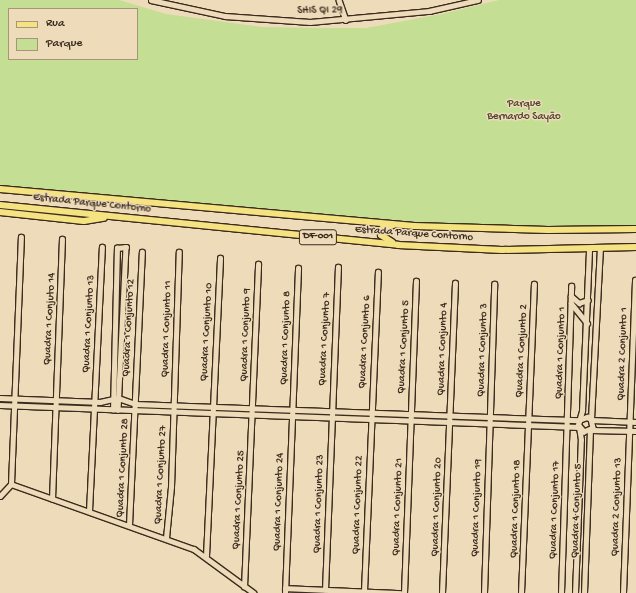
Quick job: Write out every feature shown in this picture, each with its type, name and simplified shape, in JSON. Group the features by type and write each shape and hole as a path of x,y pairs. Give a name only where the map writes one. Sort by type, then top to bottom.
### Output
{"main road":[{"name":"Estrada Parque Contorno","path":"0,189 396,224 548,230 636,229"},
{"name":"Estrada Parque Contorno","path":"0,205 398,245 502,250 636,247"},
{"path":"0,212 84,221 111,216"},
{"path":"396,224 384,228 381,235 398,245"}],"street":[{"name":"SHIS QI 29","path":"151,0 225,16 310,22 346,20 429,11 478,0"},
{"path":"339,0 346,20"},
{"path":"0,496 12,484 21,236"},
{"name":"Quadra 1 Conjuto 14","path":"52,499 62,238"},
{"name":"Quadra 1 Conjunto 13","path":"89,511 102,247"},
{"path":"126,247 120,399 116,410 112,399 117,248 126,247"},
{"path":"579,428 587,323 589,249"},
{"path":"591,430 594,425 592,419 596,296 600,249"},
{"name":"Quadra 1 Conjunto 12","path":"135,411 142,252"},
{"name":"Quadra 1 Conjunto 11","path":"174,412 179,252"},
{"name":"Quadra 1 Conjunto 10","path":"206,556 220,258"},
{"name":"Quadra 1 Conjunto 9","path":"252,415 258,264"},
{"name":"Quadra 1 Conjunto 7","path":"331,418 338,267"},
{"name":"Quadra 1 Conjunto 8","path":"292,416 298,268"},
{"name":"Quadra 1 Conjunto 6","path":"370,420 378,272"},
{"name":"Quadra 2 Conjunto 1","path":"629,422 635,280"},
{"name":"Quadra 1 Conjunto 5","path":"410,421 416,281"},
{"path":"589,282 597,283"},
{"name":"Quadra 1 Conjunto 4","path":"449,422 455,284"},
{"name":"Quadra 1 Conjunto 3","path":"489,424 494,284"},
{"name":"Quadra 1 Conjunto 2","path":"528,425 534,284"},
{"name":"Quadra 1 Conjunto 1","path":"568,427 571,286"},
{"path":"571,296 579,303 596,296"},
{"path":"571,303 587,323"},
{"path":"0,398 55,399 94,402 120,399 135,404 528,419 579,420 587,417 592,419 636,422"},
{"path":"0,405 528,425 579,428 584,432 591,430 636,430"},
{"name":"Quadra 1 Conjunto 28","path":"129,525 135,411"},
{"name":"Quadra 1 Conjunto 27","path":"166,538 174,412"},
{"name":"Quadra 1 Conjunto 25","path":"244,587 252,415"},
{"name":"Quadra 1 Conjunto 24","path":"285,591 292,416"},
{"name":"Quadra 1 Conjunto 23","path":"325,590 331,418"},
{"name":"Quadra 1 Conjunto 22","path":"364,591 370,420"},
{"name":"Quadra 1 Conjunto 21","path":"404,593 410,421"},
{"name":"Quadra 1 Conjunto 20","path":"442,593 449,422"},
{"name":"Quadra 2 Conjunto 13","path":"623,593 629,422"},
{"name":"Quadra 1 Conjunto 19","path":"484,593 489,424"},
{"name":"Quadra 1 Conjunto 18","path":"522,593 528,425"},
{"name":"Quadra 1 Conjunto 17","path":"561,593 568,427"},
{"name":"Quadra 1 Conjunto 17","path":"575,593 581,440 579,428"},
{"name":"Quadra 4 Conjunto 5","path":"584,593 591,430"},
{"path":"12,484 166,538 206,556 244,587 254,593"},
{"path":"285,591 325,590 400,593"}],"green space":[{"name":"Parque Bernardo Sayão","path":"0,0 119,0 166,14 262,27 366,28 442,14 499,0 636,0 636,229 454,228 0,186"}]}
